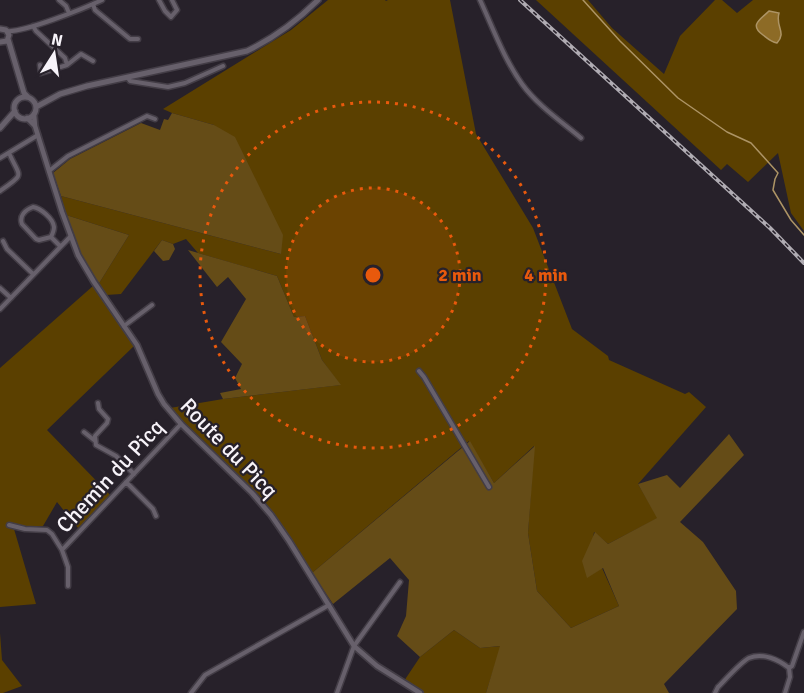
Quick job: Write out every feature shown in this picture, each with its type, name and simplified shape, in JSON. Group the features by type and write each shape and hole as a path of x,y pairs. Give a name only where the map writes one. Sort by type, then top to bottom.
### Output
{"main road":[{"path":"1,127 20,117 27,118 34,114 36,107 50,99 87,86 247,51 264,43 289,26 318,0"},
{"path":"5,34 24,93 36,107"},
{"path":"5,34 19,82 20,92 15,111 20,117"},
{"path":"18,100 21,98 50,99"},
{"path":"1,127 15,111"}],"street":[{"path":"59,0 66,6 69,14"},
{"path":"5,34 69,14 102,0"},
{"path":"159,0 171,16 177,10 172,0"},
{"path":"480,0 523,86 581,138"},
{"path":"93,4 95,10 130,39 138,39"},
{"path":"33,26 36,32 65,58 67,65"},
{"path":"40,65 42,73 67,65 81,54 93,61"},
{"path":"215,58 215,69"},
{"path":"128,78 130,81 168,87 185,83 223,66"},
{"name":"Route du Picq","path":"34,114 35,126 49,171 78,255 137,345 161,400 181,424 262,504 289,541 354,646 377,666 420,693"},
{"path":"49,171 68,156 147,116 155,119"},
{"name":"Route du Picq","path":"27,118 35,126"},
{"path":"0,158 38,135"},
{"path":"0,190 19,176 19,171 9,153"},
{"path":"37,207 54,225 51,237 43,240 36,238 22,224 24,212 37,207"},
{"path":"0,309 71,236"},
{"path":"51,237 60,246"},
{"path":"3,241 7,249 33,274"},
{"path":"0,288 11,297"},
{"path":"124,326 152,305"},
{"path":"419,371 489,487"},
{"path":"94,440 108,419 99,409 98,403"},
{"name":"Chemin du Picq","path":"62,550 181,424"},
{"path":"84,432 94,440 96,445 116,456 134,474"},
{"path":"126,482 153,509 156,516"},
{"path":"9,525 25,529 47,530 52,534 62,550 68,567 68,586"},
{"path":"337,693 354,646 400,582"},
{"path":"191,693 205,675 329,605"},
{"path":"789,668 792,666 804,632"},
{"path":"715,693 718,687 748,658 760,656 780,661 789,668 790,677 785,693"}],"shaded area":[{"path":"328,0 450,0 476,134 533,228 572,329 608,356 609,360 685,394 689,392 706,407 638,484 658,518 608,544 594,532 587,577 602,568 619,606 571,628 537,591 528,533 534,446 494,483 469,441 312,573 264,500 170,408 223,399 340,385 322,360 305,316 294,317 277,276 198,253 186,239 173,244 162,240 121,294 106,295 98,285 129,235 66,215 61,196 281,254 214,125 163,109 291,30"},
{"path":"536,0 588,0 612,28 664,74 680,36 715,0 722,0 737,13 753,0 804,0 804,231 791,213 778,153 748,182 727,164 721,170"},
{"path":"769,11 779,13 781,36 777,43 768,39 756,25"},
{"path":"172,113 214,125 235,137 283,235 281,254 61,196 53,173 70,159 141,123 160,130 164,119 168,120"},
{"path":"66,215 129,235 98,285 81,255"},
{"path":"162,240 173,244 175,249 169,260 163,261 154,251"},
{"path":"188,250 277,276 294,317 305,316 322,360 341,385 223,399 220,393 241,389 235,378 242,364 221,342 246,299 228,277 217,287"},
{"path":"93,286 134,346 47,430 114,499 78,528 57,502 43,526 14,529 36,604 0,607 0,368"},
{"path":"729,434 744,455 680,522 703,542 736,591 737,609 664,684 669,693 486,693 500,646 480,648 454,630 420,657 397,636 406,616 409,580 390,558 333,604 312,573 470,441 494,483 535,446 528,533 537,591 571,628 619,606 603,568 587,578 582,561 595,532 608,544 657,518 638,484 667,475 680,488"},
{"path":"454,630 480,648 501,646 486,693 421,693 404,681 420,657"},
{"path":"0,633 2,660 22,686 3,693 0,693"}],"waterway":[{"path":"583,0 620,41 678,98 727,132 751,143 778,173 773,190 791,220 804,235"}],"railway":[{"path":"520,0 770,228 804,263"}]}
